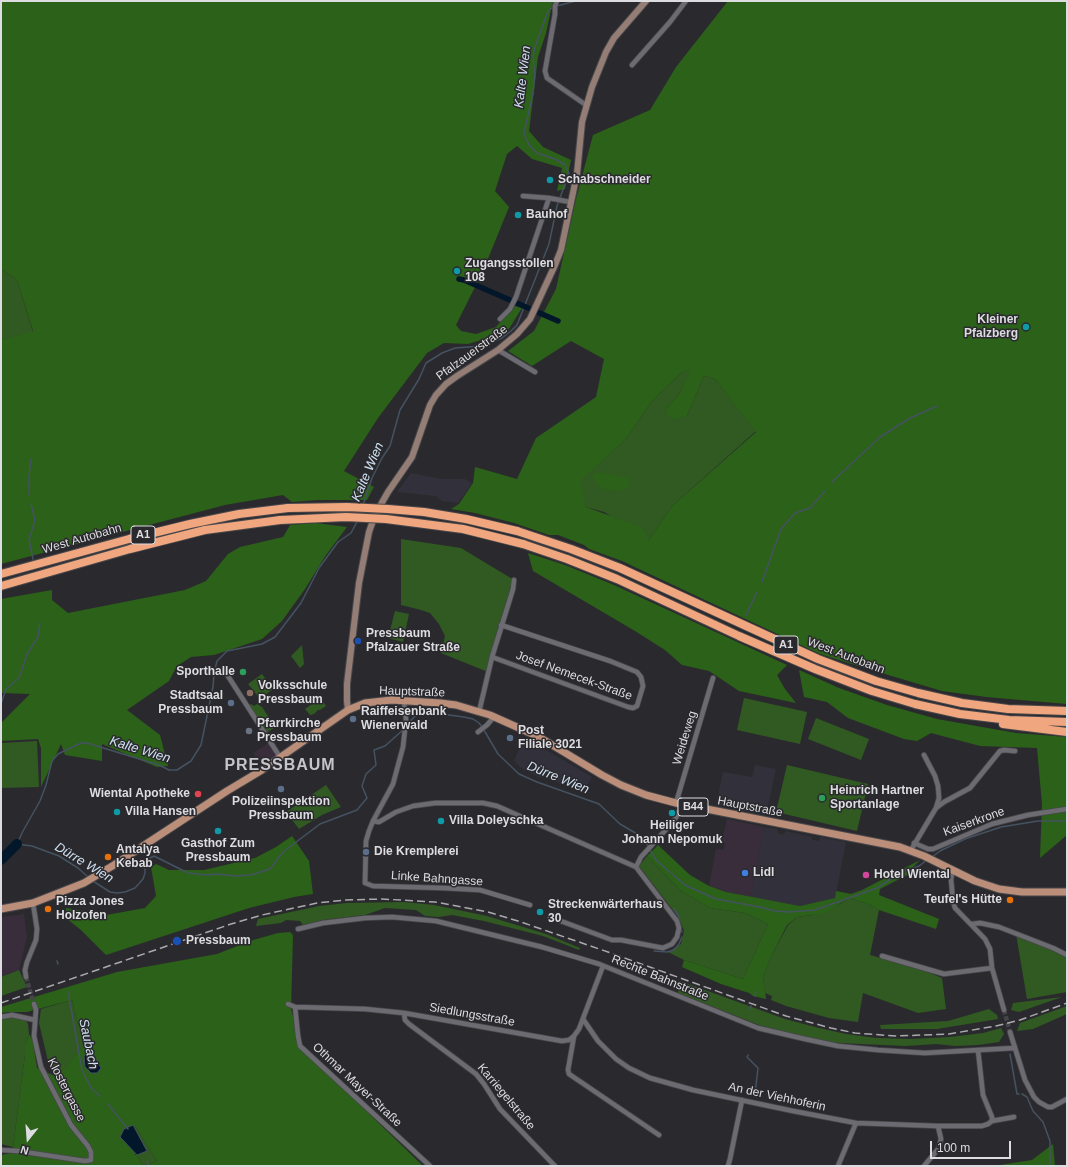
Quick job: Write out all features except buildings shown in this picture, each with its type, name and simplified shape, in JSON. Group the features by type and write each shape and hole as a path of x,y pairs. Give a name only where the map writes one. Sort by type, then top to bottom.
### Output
{"highway":[{"name":"West Autobahn","path":"1,574 129,539 239,514 288,508 347,507 388,508 424,512 466,519 517,531 571,549 620,568 811,656 876,681 918,693 968,704 1008,709 1067,711"},
{"name":"West Autobahn","path":"1,586 122,551 204,530 280,520 346,517 386,519 463,529 523,544 567,559 617,579 739,636 842,680 915,704 972,715 1009,720 1067,722"},
{"path":"972,715 992,723 1067,732"}],"main road":[{"name":"Hauptstraße","path":"1,909 33,903 84,883 280,757 348,710 365,703 392,700 456,705 494,716 539,737 621,785 646,795 679,804 889,844 911,850 953,870"},
{"name":"B44","path":"953,870 975,881 999,889 1022,892 1067,892"}],"street":[{"name":"Pfalzauerstraße","path":"348,710 347,684 359,583 369,532 375,515 388,492 412,457 430,405 436,395 446,384 457,376 498,350 524,326 540,298 561,250 567,201 577,174 580,135 586,106 606,52 614,38 646,1"},
{"path":"632,65 670,22 686,1"},
{"path":"556,3 545,71 547,78 586,106"},
{"path":"523,196 567,201"},
{"path":"500,319 510,309 516,298 551,198"},
{"path":"498,350 535,372"},
{"path":"479,712 492,657 513,589 514,580"},
{"name":"Josef Nemecek-Straße","path":"492,657 633,708 637,706 643,686 641,677 637,672 610,660 501,625"},
{"path":"226,673 280,757"},
{"name":"Weideweg","path":"636,867 641,857 677,816 713,678"},
{"path":"404,701 406,733 401,759 396,776 373,821 379,822 396,812 418,805 435,803 483,803 512,812 592,849 636,867 677,921 679,928 677,937 672,944 663,948 621,940 611,942 550,917"},
{"path":"478,732 487,725 494,716"},
{"path":"936,808 970,788 1000,751 1015,751"},
{"path":"911,850 936,808 939,798 935,776 924,755"},
{"name":"Kaiserkrone","path":"914,843 928,849 933,849 992,824 1028,815 1067,809"},
{"name":"Linke Bahngasse","path":"373,821 366,841 365,883 373,886 480,890 530,905"},
{"path":"953,870 951,879 955,908 985,939 990,949 992,968 1004,1010"},
{"path":"26,977 25,970 36,940 37,929 33,903"},
{"name":"Rechte Bahnstraße","path":"298,929 323,923 392,916 436,921 475,929 542,947 603,966 758,1028 804,1039 838,1046 925,1053 1015,1048"},
{"path":"972,924 1000,927 1067,955"},
{"path":"882,956 944,974 992,968"},
{"path":"603,966 583,1019 574,1036 568,1070 569,1074 659,1135"},
{"name":"Klostergasse","path":"1,1150 18,1151 85,1161 91,1160 91,1152 88,1146 71,1125 41,1067 34,1036 36,1010 34,1004"},
{"name":"Siedlungsstraße","path":"288,1004 295,1007 404,1013 551,1040 568,1040 574,1036"},
{"name":"Othmar Mayer-Straße","path":"295,1007 300,1046 430,1166"},
{"name":"Karriegelstraße","path":"404,1013 409,1024 476,1074 500,1109 555,1166"},
{"path":"1,1017 12,1015 35,1020"},
{"name":"An der Viehhoferin","path":"583,1019 598,1041 616,1059 629,1068 650,1078 693,1090 856,1123 982,1126 992,1121 1014,1117"},
{"path":"1010,1032 1025,1080 1034,1097 1044,1106 1052,1107 1067,1099"},
{"path":"978,1050 983,1095 992,1117 992,1121"},
{"path":"728,1166 742,1100"},
{"path":"838,1166 856,1123"},
{"path":"924,1166 939,1148 941,1139 938,1126"}],"shaded area":[{"path":"411,473 441,479 465,479 472,483 458,503 442,501 436,496 397,492"},
{"path":"526,738 592,777 584,791 542,777 540,778 520,767 514,761 523,741"},
{"path":"269,743 278,756 262,767 253,753"},
{"path":"755,765 776,769 766,815 716,805 723,772 752,777"},
{"path":"727,819 764,827 751,897 726,892 709,886 716,849 724,850 725,843 722,841"},
{"path":"764,827 777,829 778,833 783,835 786,831 812,837 812,840 819,841 820,837 846,842 835,898 800,906 751,897"},
{"path":"24,914 27,937 19,970 1,977 1,917"}],"green space":[{"path":"1,1 554,1 538,57 529,131 543,147 571,160 565,189 557,191 562,168 532,159 517,146 507,154 495,191 509,207 483,271 456,325 461,331 476,334 496,327 515,306 522,308 507,332 468,344 444,343 427,353 378,418 344,471 374,487 367,500 318,500 292,502 283,495 225,505 1,564 1,340 33,331 17,280 1,269"},
{"path":"728,1 1067,1 1067,704 986,697 942,691 848,663 820,654 622,561 589,549 584,545 558,535 549,535 514,523 475,513 451,509 459,504 473,483 475,467 517,479 536,438 596,397 604,359 571,341 532,366 508,351 534,331 556,289 576,199 593,135 650,110 676,67","holes":["690,369 680,393 665,410 671,419 687,416 704,376 715,379 756,432 672,506 649,540 641,527 586,507 580,481 626,439 652,401 682,372"]},
{"path":"1,269 17,280 33,332 1,340"},
{"path":"691,368 680,393 665,410 687,416 704,376 715,379 756,431 672,506 649,540 604,512 586,507 579,481 626,439 652,401 682,372"},
{"path":"597,472 628,478 630,484 623,491 602,489 592,477"},
{"path":"316,523 347,527 326,555 305,589 282,621 262,639 214,655 191,657 177,666 169,681 127,710 160,735 168,766 157,767 102,744 102,761 65,755 61,744 41,787 41,748 38,739 1,741 1,723 30,694 1,693 1,599 52,590 52,600 68,613 185,590 206,581 228,554 240,547 283,537 290,525"},
{"path":"401,539 461,548 514,580 488,672 441,653 445,636 439,624 430,613 401,605"},
{"path":"528,553 565,565 614,585 787,665 777,675 785,689 796,703 739,691 709,671 682,665 665,650 635,631 533,571"},
{"path":"395,611 409,614 403,642 388,638"},
{"path":"302,645 304,664 300,668 291,656"},
{"path":"799,670 839,688 887,705 937,719 1016,733 1067,737 1067,835 1040,858 1042,804 1037,748 980,746 931,733 917,741 904,739 848,718 827,702 804,697"},
{"path":"262,674 273,689 260,699 248,684"},
{"path":"744,698 807,712 800,744 737,730"},
{"path":"318,700 322,700 326,706 310,715 305,709"},
{"path":"251,704 254,706 257,704 262,707 274,728 266,733 249,706"},
{"path":"816,718 869,739 861,760 808,739"},
{"path":"37,741 39,787 1,788 1,743"},
{"name":"Heinrich Hartner Sportanlage","path":"787,765 868,784 857,831 776,812"},
{"path":"326,785 341,807 322,815 299,829 286,812"},
{"path":"292,836 309,861 313,894 249,908 106,955 81,930 66,918 66,908 106,915 145,908 156,896 151,867 156,864 169,870 204,870 255,858 276,847"},
{"path":"658,845 690,875 709,886 726,892 800,906 835,898 836,891 851,894 862,890 920,860 911,869 913,872 880,889 879,895 939,919 936,929 879,910 868,904 849,898 825,913 797,917 787,925 763,976 766,999 753,996 749,993 721,984 682,967 684,960 743,979 768,924 745,913 710,908 681,891 647,856"},
{"path":"647,856 681,891 710,908 745,913 768,924 743,979 684,960 668,952 681,944 684,931 679,918 639,866"},
{"path":"849,898 868,904 879,910 870,955 925,971 942,978 946,1009 918,1013 863,993 858,1022 829,1018 786,1006 771,1000 772,996 765,993 763,976 788,925 797,917 812,915 840,904"},
{"path":"404,902 434,905 487,916 546,934 580,948 579,950 543,936 484,921 452,915 439,917 425,916 416,910 385,908 365,915 323,920 303,925 300,921 286,920 281,923 256,926 258,919 319,906 347,903"},
{"path":"290,932 293,935 291,1009 301,1045 327,1073 423,1166 143,1166 1,1166 1,1155 13,1153 25,1045 29,1034 33,1041 37,1068 57,1077 88,1041 78,1025 72,1000 27,1012 1,1013 1,1007 117,972 217,954 250,941 278,933","holes":["133,1125 157,1161 143,1166 137,1155 135,1155"]},
{"path":"1016,934 1067,956 1067,992 1027,999"},
{"path":"19,970 27,987 1,996 1,977"},
{"path":"680,981 785,1019 846,1034 876,1038 911,1039 950,1037 983,1033 1001,1028 1004,1034 999,1042 978,1045 955,1046 936,1044 906,1046 838,1043 804,1037 759,1025 678,993"},
{"path":"1062,997 1019,1012 1011,1010 1013,1003"},
{"path":"72,1000 78,1025 88,1041 58,1077 48,1061 39,1023 41,1009"},
{"path":"1067,1006 1067,1014 1033,1029 1017,1031 1020,1023"},
{"path":"989,1009 997,1015 998,1019 937,1029 881,1029 880,1025 948,1021"},
{"path":"11,1017 25,1019 28,1024 29,1034 25,1045 13,1147 1,1144 1,1019"},
{"path":"133,1125 157,1161 143,1166 137,1155 147,1151"},
{"path":"1053,1144 1055,1166 993,1166 1032,1160"}],"water":[{"path":"86,1054 94,1055 101,1068 97,1073 91,1073 85,1067 84,1056"},
{"path":"133,1125 147,1151 137,1155 120,1137 124,1129"}],"waterway":[{"name":"Kalte Wien","path":"557,6 576,1"},
{"name":"Kalte Wien","path":"363,505 372,478 390,446 400,410 419,379 426,363 442,353 455,348 482,346 502,338 511,331 517,325 549,244 557,206 569,173 565,165 557,160 537,153 529,145 524,133 533,93 535,74 533,57 535,47 548,11 553,7"},
{"path":"459,279 558,321"},
{"path":"832,482 880,437 910,418 937,406"},
{"path":"29,495 31,459"},
{"path":"762,582 781,529 795,513 810,508 825,491"},
{"path":"31,504 35,520 29,540 33,559"},
{"name":"Kalte Wien","path":"88,877 78,868 59,856 32,846 17,844 40,801 52,761 58,754 81,743 87,743 159,765 169,770 177,770 191,761 201,745 217,661 227,651 262,644 275,637 301,603 319,568 338,542 351,533 358,520"},
{"path":"746,615 757,592"},
{"path":"1,704 6,689 19,678 27,654 38,637 40,623"},
{"name":"Dürre Wien","path":"406,726 415,716 434,713 473,719 482,727"},
{"name":"Dürre Wien","path":"93,881 110,892 125,892 135,888 143,879 145,866 148,859 154,856 188,873 234,876 251,875 270,869 283,852 320,824 357,810 367,798 362,786 366,774 376,765 374,750 385,746 404,729"},
{"name":"Dürre Wien","path":"484,730 498,754 519,774 599,804 620,824 644,838 648,846"},
{"name":"Dürre Wien","path":"932,857 940,851 965,839 1001,827 1038,821 1067,821"},
{"path":"1,860 17,844"},
{"name":"Dürre Wien","path":"650,850 657,861 685,885 716,899 774,911 789,912 815,910 877,888 902,872 919,866 927,860"},
{"path":"674,909 678,915 682,932"},
{"path":"654,951 667,952 674,950 682,937"},
{"name":"Saubach","path":"69,992 82,1070 91,1088 100,1096"},
{"path":"755,996 756,992"},
{"path":"1010,1054 1017,1094 1019,1094"},
{"path":"748,1055 747,1057 758,1068 755,1094"},
{"path":"1022,1094 1027,1097 1033,1111 1043,1122 1050,1141 1051,1166"},
{"name":"Saubach","path":"108,1104 128,1129"},
{"name":"Saubach","path":"147,1162 149,1166"}],"tunnel":[{"path":"26,977 34,1004"},
{"path":"1004,1010 1010,1032"}],"railway":[{"path":"1,1003 231,924 262,915 317,903 346,900 382,899 435,902 488,912 608,952 786,1016 855,1033 896,1036 949,1034 996,1026 1020,1020 1067,1003"}],"place":[{"name":"Schabschneider","path":"550,180"},
{"name":"Bauhof","path":"518,215"},
{"name":"Zugangsstollen 108","path":"457,271"},
{"name":"Kleiner Pfalzberg","path":"1026,327"},
{"name":"Pressbaum Pfalzauer Straße","path":"358,641"},
{"name":"Sporthalle","path":"243,672"},
{"name":"Volksschule Pressbaum","path":"250,693"},
{"name":"Stadtsaal Pressbaum","path":"231,703"},
{"name":"Raiffeisenbank Wienerwald","path":"353,719"},
{"name":"Pfarrkirche Pressbaum","path":"249,731"},
{"name":"Post Filiale 3021","path":"510,738"},
{"name":"Polizeiinspektion Pressbaum","path":"281,789"},
{"name":"Wiental Apotheke","path":"198,794"},
{"name":"Heinrich Hartner Sportanlage","path":"822,798"},
{"name":"Villa Hansen","path":"117,812"},
{"name":"Heiliger Johann Nepomuk","path":"672,813"},
{"name":"Villa Doleyschka","path":"441,821"},
{"name":"Gasthof Zum Pressbaum","path":"218,831"},
{"name":"Die Kremplerei","path":"366,852"},
{"name":"Antalya Kebab","path":"108,857"},
{"name":"Lidl","path":"745,873"},
{"name":"Hotel Wiental","path":"866,875"},
{"name":"Teufel's Hütte","path":"1010,900"},
{"name":"Pizza Jones Holzofen","path":"48,909"},
{"name":"Streckenwärterhaus 30","path":"540,912"},
{"name":"Pressbaum","path":"177,941"}],"district":[{"name":"PRESSBAUM","path":"280,766"}]}
